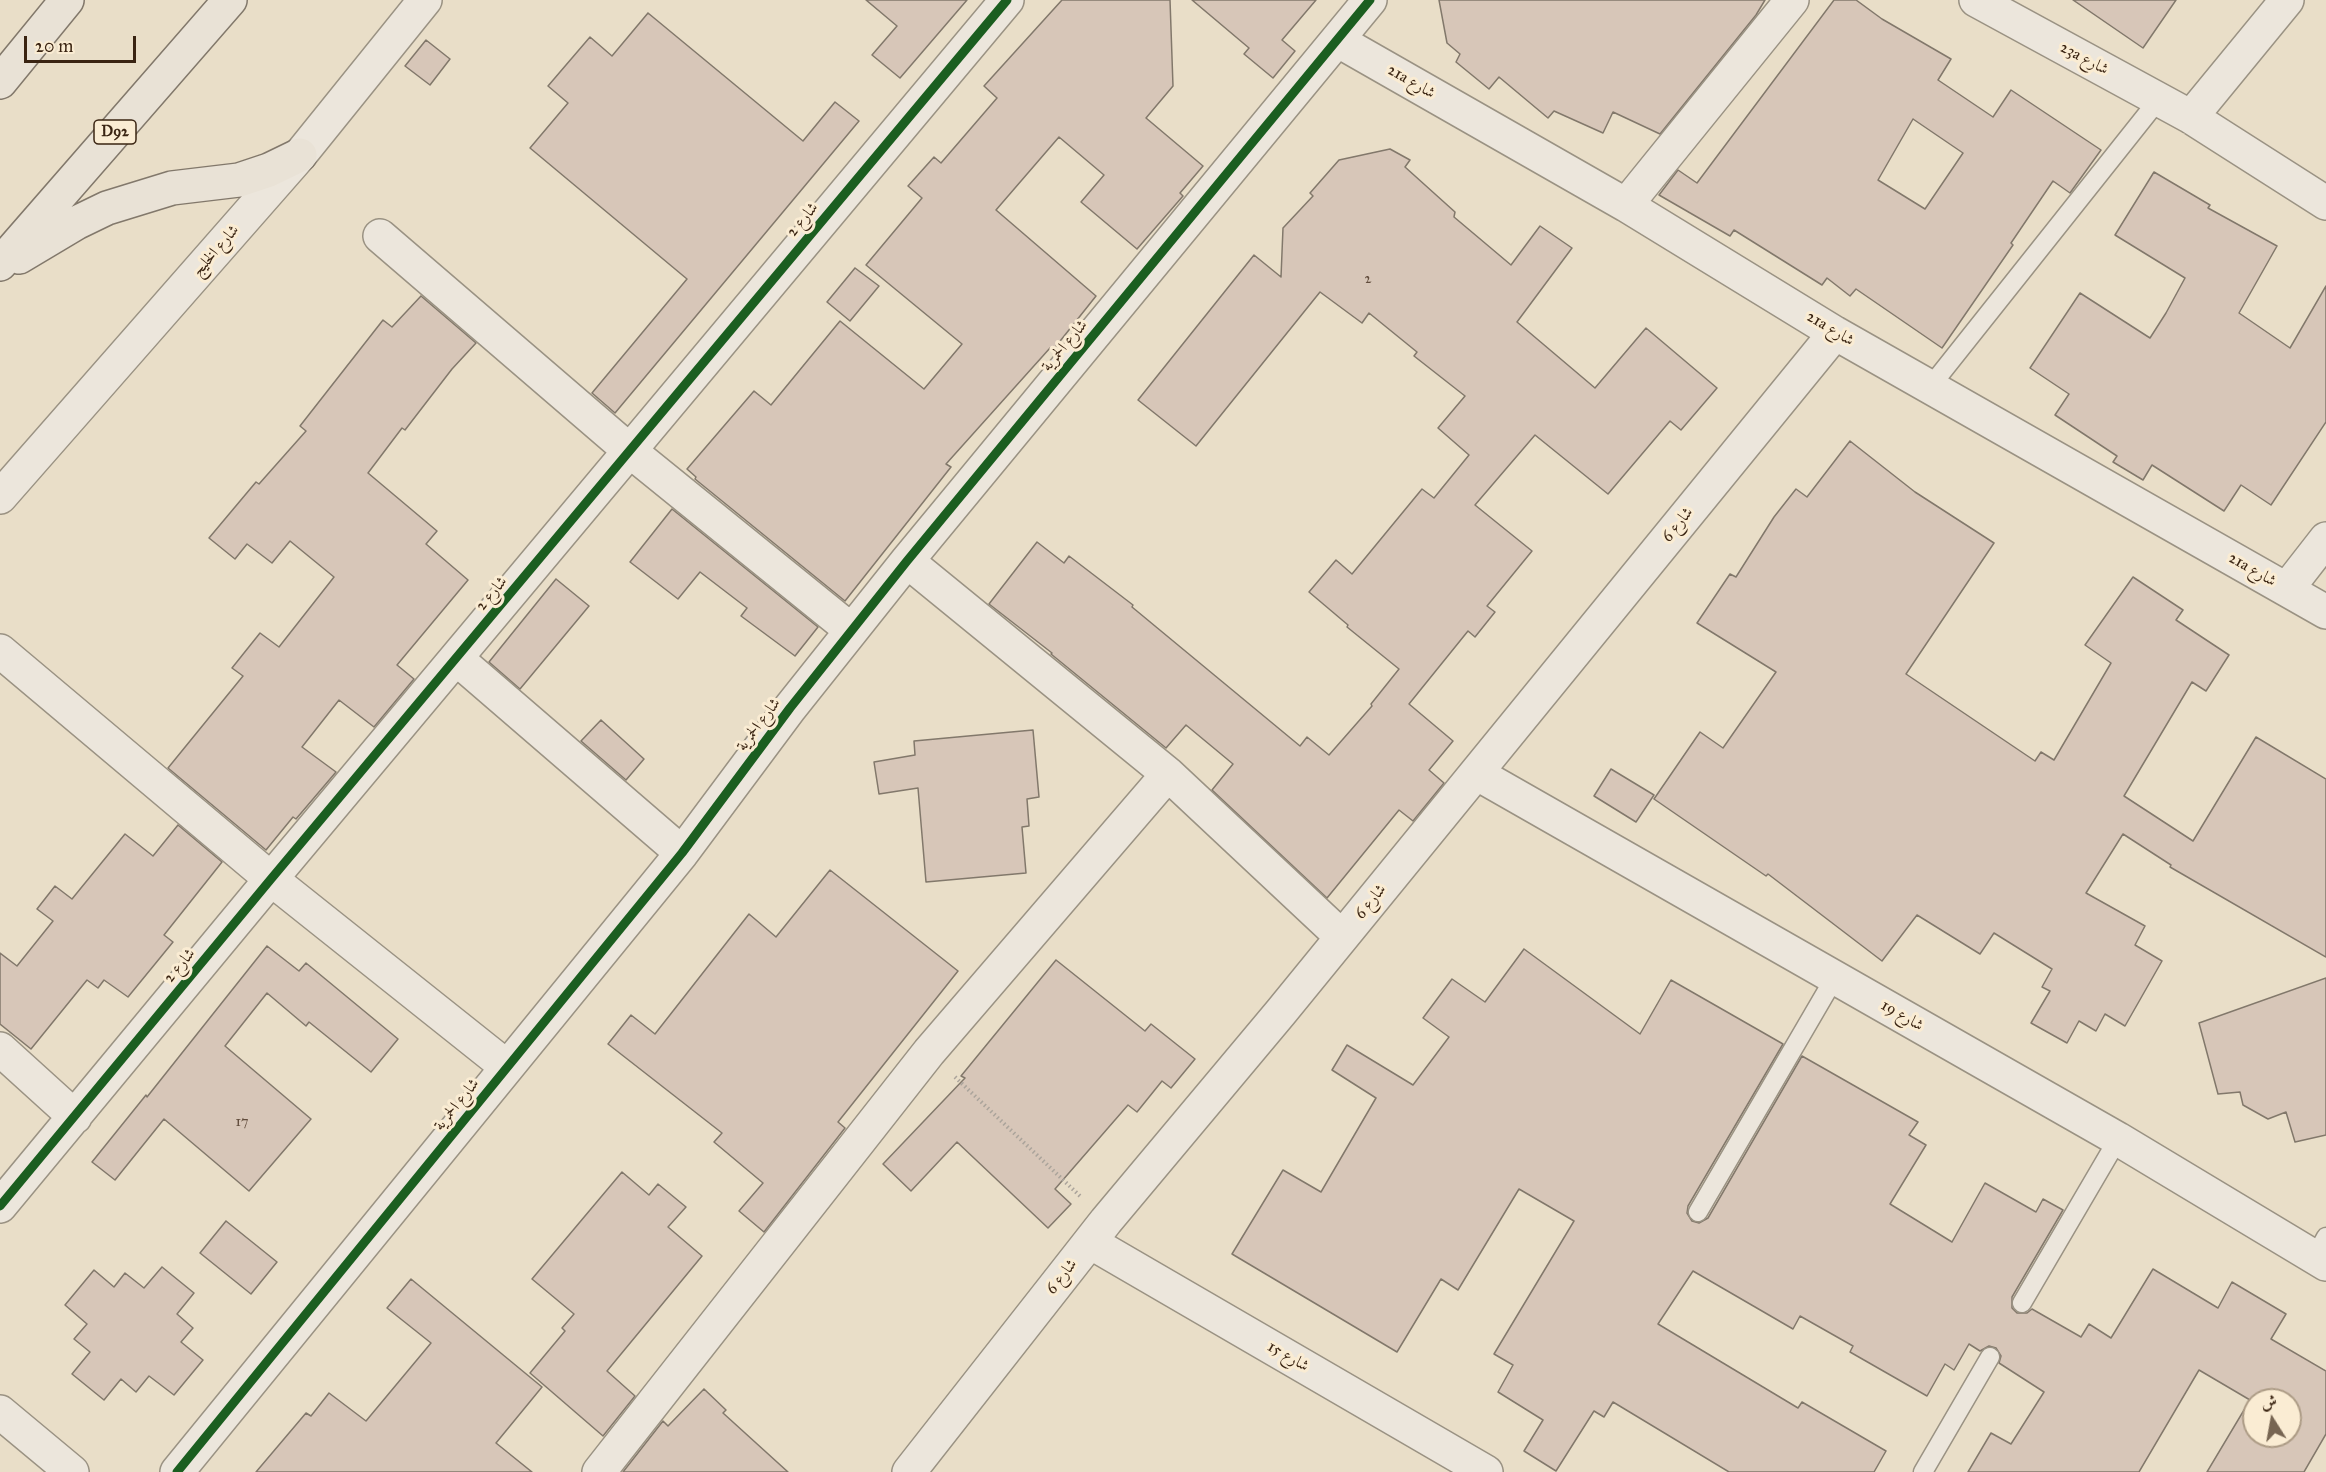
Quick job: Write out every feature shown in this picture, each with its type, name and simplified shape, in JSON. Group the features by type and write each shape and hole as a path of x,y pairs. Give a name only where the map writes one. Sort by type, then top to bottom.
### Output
{"main road":[{"name":"D92","path":"0,264 230,0"},
{"path":"0,82 67,1"},
{"path":"0,269 76,223 107,208 172,188 239,180 269,170 300,155"}],"street":[{"name":"شارع الخليج","path":"0,496 300,155 425,0"},
{"name":"شارع 2","path":"0,1206 1007,0"},
{"name":"شارع الحمرية","path":"177,1472 682,854 790,708 907,561 1370,0"},
{"path":"1626,205 1792,0"},
{"name":"23a شارع","path":"1976,0 2192,117 2326,203"},
{"path":"2192,117 2287,0"},
{"name":"21a شارع","path":"1337,40 1626,205 1835,333 2326,612"},
{"path":"380,236 630,451 852,630"},
{"name":"شارع 6","path":"909,1472 1098,1231 1342,937 1835,333"},
{"path":"2287,589 2326,539"},
{"path":"907,561 1168,774 1342,937"},
{"path":"0,651 271,879 507,1067"},
{"path":"457,659 682,854"},
{"name":"شارع 19","path":"1476,773 2322,1253"},
{"path":"599,1472 929,1052 1168,774"},
{"path":"0,1049 75,1117"},
{"name":"شارع 15","path":"1098,1231 1444,1461 1486,1472"},
{"path":"0,1412 72,1472"}],"lane":[{"path":"1930,387 2159,99"},
{"path":"1698,1212 1835,978"},
{"path":"2022,1303 2118,1139"},
{"path":"1923,1472 1990,1358"}],"path":[{"path":"929,1052 1098,1231"}],"building":[{"path":"866,0 967,0 900,78 872,55 897,26"},
{"path":"1062,0 1170,0 1173,86 1146,118 1203,166 1180,193 1183,196 1137,249 1081,202 1104,175 1059,137 996,210 1096,296 1053,350 1050,348 946,464 951,467 845,601 695,479 696,477 687,469 754,391 771,405 840,321 924,389 962,344 866,265 922,198 908,186 934,157 941,163 997,98 984,86"},
{"path":"1192,0 1316,0 1282,40 1295,51 1273,78 1244,54 1249,48"},
{"path":"1439,0 1765,0 1756,15 1660,134 1613,112 1603,133 1554,111 1548,118 1499,77 1489,89 1456,62 1460,54 1447,43"},
{"path":"1834,0 1856,0 1882,19 1951,59 1938,80 1993,117 2011,90 2101,150 2070,193 2053,181 2011,243 2013,245 1942,348 1856,289 1850,296 1827,278 1822,285 1734,230 1730,236 1659,195 1678,170 1697,183","holes":["1913,119 1963,153 1925,209 1878,180"]},
{"path":"2073,0 2176,0 2143,48"},
{"path":"648,13 803,141 835,102 859,121 615,413 592,393 687,279 530,148 568,103 548,86 590,37 612,56"},
{"path":"426,40 450,59 430,85 405,66"},
{"path":"1390,149 1410,160 1405,167 1455,212 1454,217 1511,265 1540,226 1572,248 1517,322 1595,388 1646,328 1717,388 1681,430 1670,421 1608,494 1535,435 1475,505 1532,551 1487,606 1495,612 1475,637 1468,631 1409,704 1453,741 1429,770 1444,783 1413,821 1399,810 1327,898 1212,790 1233,764 1186,725 1166,748 989,604 1037,542 1064,563 1069,556 1133,605 1132,607 1300,746 1307,737 1329,755 1372,706 1371,704 1399,669 1347,627 1348,625 1309,592 1336,560 1352,574 1422,489 1434,498 1469,455 1438,428 1465,396 1414,356 1417,352 1369,313 1362,323 1320,292 1196,446 1138,400 1254,255 1281,277 1283,228 1313,196 1310,193 1339,160"},
{"path":"2154,172 2210,205 2208,208 2277,246 2239,313 2290,348 2326,286 2326,422 2271,505 2241,485 2224,511 2152,465 2143,480 2113,462 2117,456 2055,415 2069,394 2030,368 2080,293 2150,338 2166,313 2185,278 2115,235"},
{"path":"855,268 879,286 850,321 827,302"},
{"path":"421,296 476,343 452,369 405,430 402,428 368,473 437,531 426,544 468,580 397,665 414,679 374,727 339,700 302,747 336,772 296,819 293,817 266,850 168,768 243,676 232,668 260,633 279,647 334,577 290,541 272,563 247,544 235,559 209,538 256,482 259,484 306,431 300,426 383,320 392,327"},
{"path":"1850,441 1915,492 1994,543 1906,674 2035,761 2041,752 2054,760 2111,663 2085,645 2133,577 2183,610 2176,620 2229,655 2206,691 2192,682 2124,796 2193,841 2256,737 2326,779 2326,957 2170,867 2171,865 2123,834 2086,893 2145,926 2135,945 2162,961 2125,1026 2105,1014 2096,1031 2079,1021 2067,1043 2031,1023 2050,991 2042,987 2052,969 1994,933 1980,954 1917,915 1882,961 1768,874 1766,876 1654,799 1700,732 1723,748 1776,672 1697,623 1730,574 1736,577 1774,517 1796,489 1807,497"},
{"path":"672,509 818,627 795,656 741,616 747,608 700,572 678,599 630,562"},
{"path":"556,579 589,606 520,689 489,662"},
{"path":"601,720 644,759 626,780 581,741"},
{"path":"1033,730 1039,797 1027,799 1029,826 1022,827 1026,873 926,882 918,788 879,794 874,762 915,755 914,741"},
{"path":"1611,769 1654,795 1636,822 1594,796"},
{"path":"178,825 222,862 164,935 173,942 128,997 104,980 98,988 87,980 31,1049 0,1024 0,953 17,966 53,921 37,909 55,886 72,899 125,834 153,856"},
{"path":"830,870 958,971 838,1122 845,1128 764,1232 739,1211 763,1183 714,1142 722,1133 608,1044 631,1015 655,1034 749,914 776,937"},
{"path":"267,946 299,971 306,963 398,1039 371,1072 309,1022 306,1026 267,993 225,1046 311,1119 249,1191 164,1119 115,1180 92,1162 146,1095 147,1097"},
{"path":"1524,949 1640,1034 1671,980 1783,1044 1688,1206 1687,1213 1692,1221 1699,1223 1708,1218 1802,1056 1918,1122 1909,1135 1926,1145 1890,1204 1952,1242 1985,1183 2036,1212 2043,1199 2063,1210 2012,1297 2012,1308 2017,1313 2027,1313 2032,1309 2081,1337 2089,1324 2111,1338 2153,1269 2218,1308 2232,1282 2286,1314 2271,1339 2326,1371 2326,1434 2304,1472 2207,1472 2242,1413 2242,1448 2302,1448 2302,1388 2242,1388 2242,1395 2199,1370 2139,1472 1968,1472 1991,1433 2011,1444 2044,1392 1999,1363 2001,1356 1996,1348 1989,1346 1980,1351 1969,1344 1954,1370 1945,1364 1927,1396 1850,1352 1853,1346 1800,1316 1793,1329 1693,1271 1658,1324 1798,1408 1802,1402 1886,1451 1874,1472 1729,1472 1613,1402 1604,1417 1594,1411 1556,1471 1524,1451 1543,1420 1498,1392 1513,1365 1494,1354 1574,1221 1519,1189 1458,1290 1441,1279 1397,1352 1232,1254 1283,1170 1321,1192 1376,1098 1332,1070 1347,1045 1413,1085 1449,1037 1423,1018 1452,979 1485,1002"},
{"path":"1056,960 1145,1031 1151,1024 1195,1059 1171,1088 1162,1081 1137,1112 1128,1105 1055,1189 1071,1204 1048,1228 957,1142 911,1191 883,1164 965,1078 961,1076"},
{"path":"2326,978 2326,1135 2295,1142 2286,1112 2268,1119 2243,1105 2240,1092 2218,1094 2199,1023"},
{"path":"622,1172 649,1195 658,1184 686,1207 668,1227 702,1256 607,1371 635,1396 603,1436 530,1373 565,1331 562,1328 574,1314 532,1279"},
{"path":"226,1221 277,1262 251,1294 200,1253"},
{"path":"162,1267 194,1293 177,1314 193,1328 181,1342 203,1360 174,1395 149,1376 136,1392 121,1379 104,1400 72,1374 90,1352 74,1339 87,1324 65,1305 94,1270 114,1287 125,1273 144,1288"},
{"path":"411,1279 542,1387 496,1443 532,1472 256,1472 306,1413 311,1416 329,1393 366,1421 431,1343 387,1308"},
{"path":"704,1389 726,1410 723,1413 788,1472 623,1472 663,1421 668,1426"}],"cycle path":[{"path":"0,1206 1007,0"},
{"path":"177,1472 682,853 790,708 907,561 1370,0"}]}
